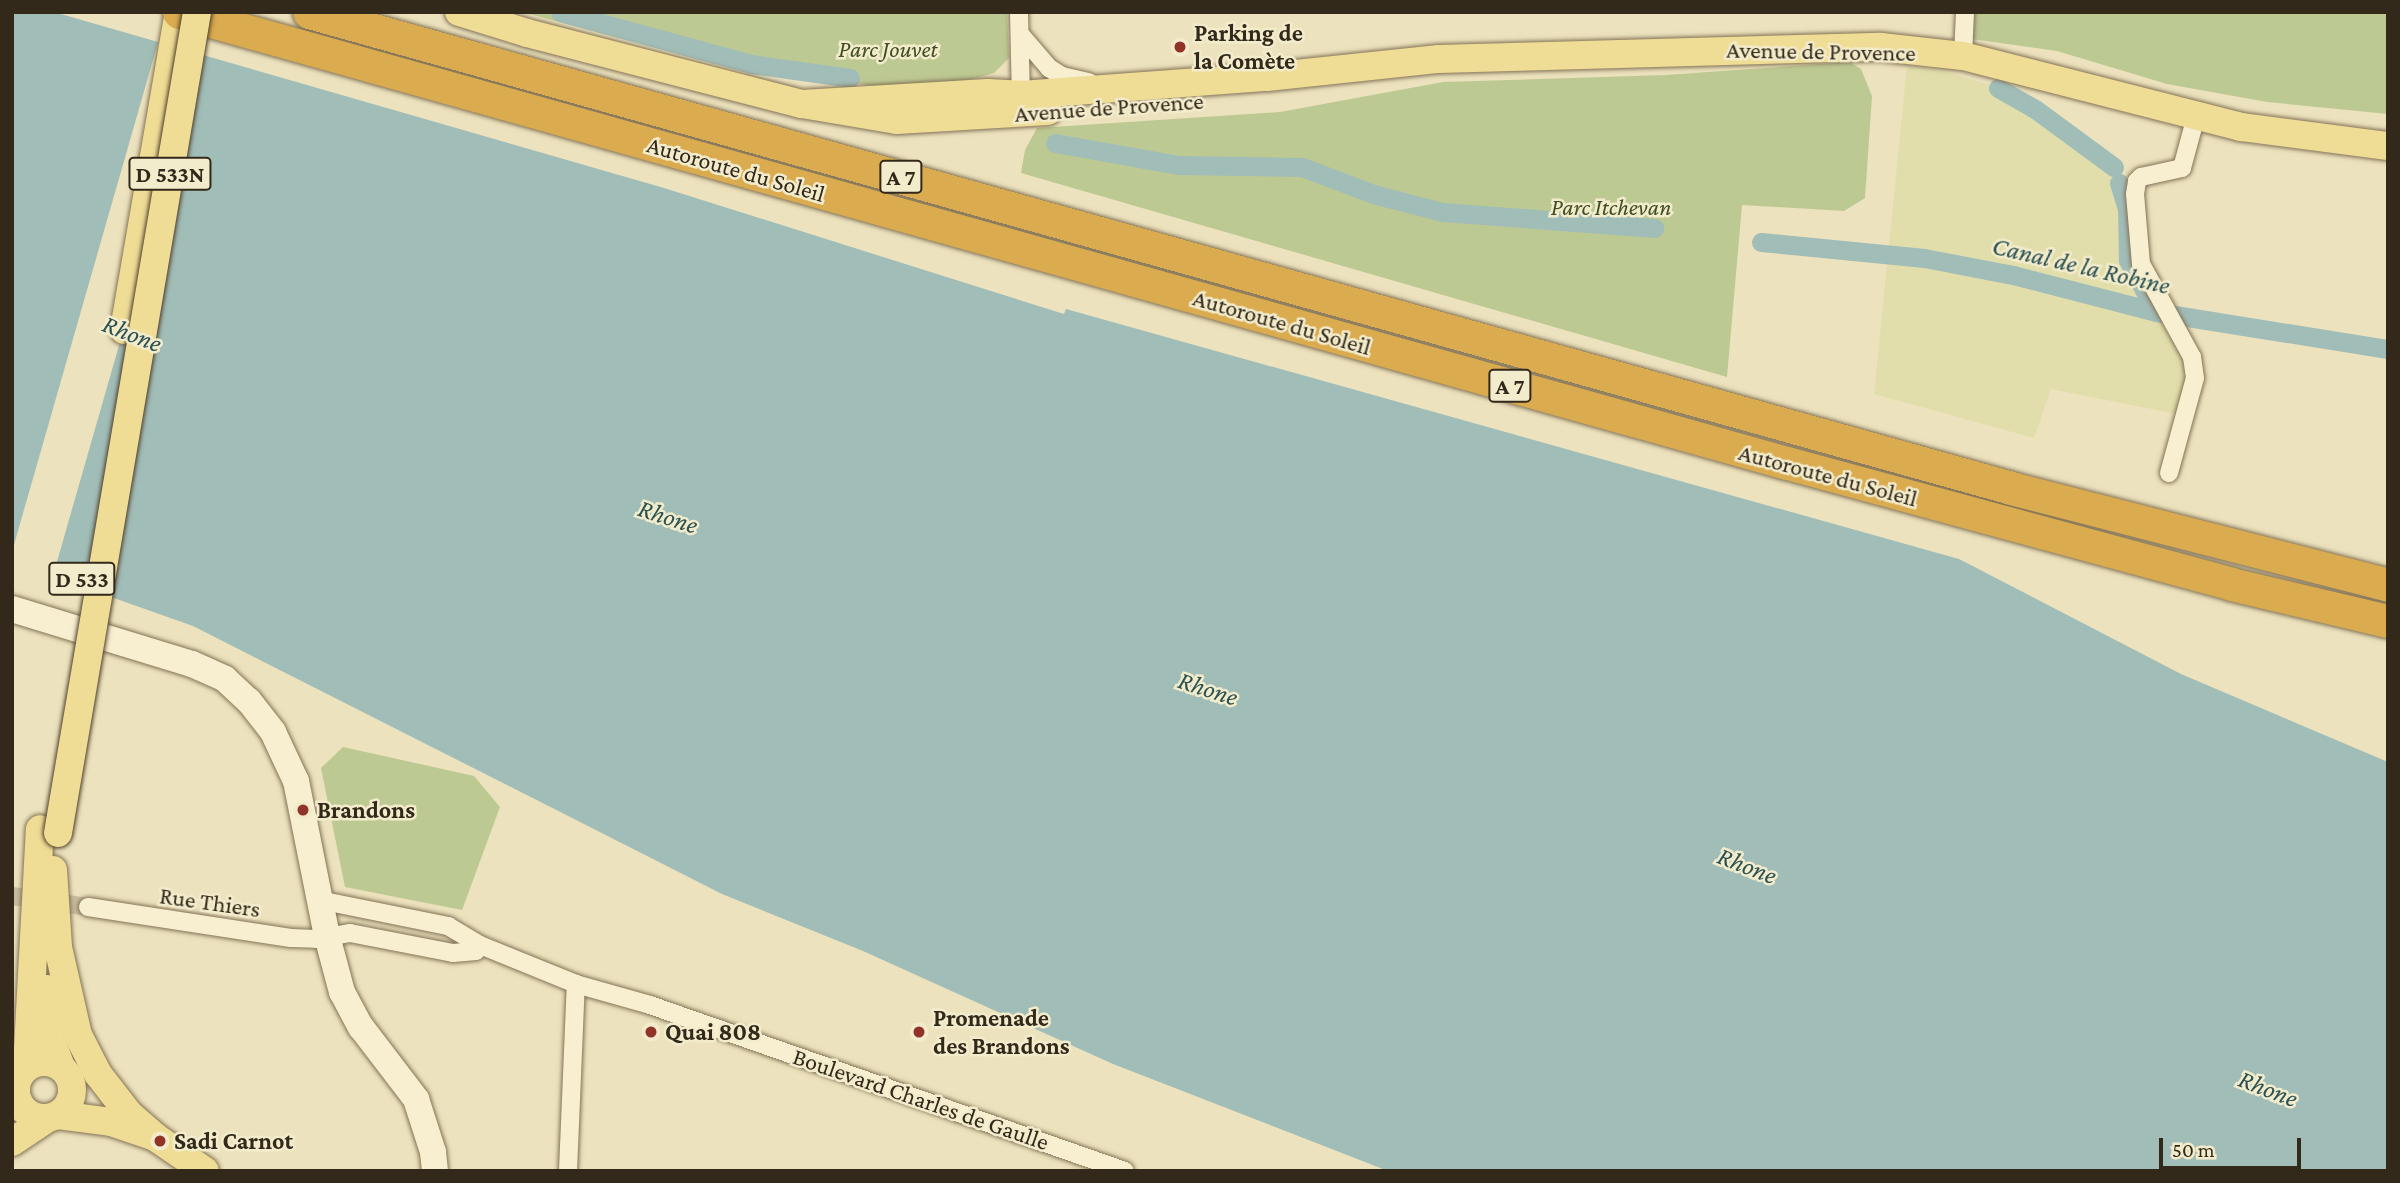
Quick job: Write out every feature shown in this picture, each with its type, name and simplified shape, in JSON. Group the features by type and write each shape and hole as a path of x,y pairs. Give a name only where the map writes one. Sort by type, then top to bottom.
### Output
{"highway":[{"name":"Autoroute du Soleil","path":"179,12 1825,474 2231,584 2388,621"},
{"name":"Autoroute du Soleil","path":"309,12 2011,488 2388,585"}],"main road":[{"name":"D 533N","path":"134,333 179,12"},
{"name":"D 533N","path":"134,333 197,12"},
{"name":"Avenue de Provence","path":"459,12 802,104 897,120 1134,86 1267,77 1412,61 1881,47 1963,56 2241,127 2388,146"},
{"name":"Avenue de Provence","path":"1021,104 1300,93 1363,78 1412,61"},
{"name":"D 533","path":"27,1067 47,846 134,333"},
{"name":"D 533","path":"47,846 47,1000 50,1038 66,1073"},
{"path":"12,990 47,846"},
{"path":"47,846 58,947 78,1034 98,1074 129,1114 155,1137 205,1171"},
{"path":"111,1122 66,1073 44,1062 27,1067 17,1080 15,1102 29,1114 111,1122 155,1137"},
{"path":"12,1142 69,1103 66,1073"}],"street":[{"path":"1019,12 1021,104"},
{"path":"1963,56 1965,12"},
{"name":"Avenue de Provence","path":"1020,34 1049,68 1062,76 1134,86"},
{"path":"2169,473 2194,378 2192,357 2141,264 2135,194 2137,181 2141,177 2182,168 2196,116"},
{"path":"12,609 192,664 225,679 249,701 273,732 296,781 319,901 342,992 352,1013 416,1099 433,1152 435,1171"},
{"name":"Boulevard Charles de Gaulle","path":"319,901 448,926 480,945 576,984 676,1014 1125,1171"},
{"name":"Rue Thiers","path":"88,907 258,934 316,939 327,936"},
{"path":"327,936 350,933 453,953 476,951 480,945"},
{"path":"569,1171 576,984"}],"shaded area":[{"path":"1907,66 1938,70 1990,85 2105,155 2118,168 2129,184 2133,247 2174,329 2189,375 2177,414 2051,389 2034,438 1874,394"}],"green space":[{"name":"Parc Jouvet","path":"522,12 1007,12 1009,58 994,73 973,79 886,88 690,57"},
{"path":"1973,12 2388,12 2388,114 2267,102 2167,84 2057,51 1972,39"},
{"name":"Parc Itchevan","path":"1849,62 1861,69 1872,96 1865,198 1844,211 1742,205 1727,377 1021,173 1025,150 1037,128 1280,112 1443,82 1666,75"},
{"path":"343,747 474,776 500,807 462,910 345,887 321,768"}],"water":[{"name":"Rhone","path":"12,12 54,12 664,188 1064,314 1066,309 1959,559 2181,674 2388,762 2388,1171 1388,1171 1113,1064 863,951 722,894 193,626 12,562"}],"pier":[{"path":"159,39 203,52 51,584 12,573 12,552"}],"waterway":[{"path":"560,12 751,64 850,78"},
{"path":"1998,88 2035,109 2114,167"},
{"name":"Canal de la Robine","path":"1055,143 1179,165 1302,167 1373,194 1442,212 1654,228"},
{"path":"2119,183 2127,209 2128,260 2156,312"},
{"name":"Canal de la Robine","path":"1761,242 1924,258 2013,275 2156,312 2388,349"}],"tunnel":[{"path":"12,896 88,907"}],"place":[{"name":"Parking de la Comète","path":"1180,47"},
{"name":"Brandons","path":"303,810"},
{"name":"Quai 808","path":"651,1032"},
{"name":"Promenade des Brandons","path":"919,1032"},
{"name":"Sadi Carnot","path":"160,1141"}]}
